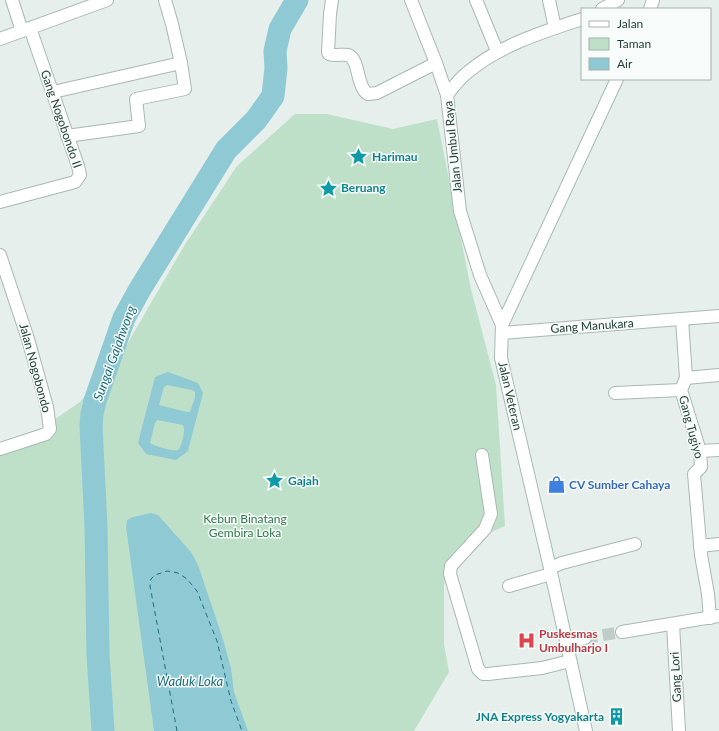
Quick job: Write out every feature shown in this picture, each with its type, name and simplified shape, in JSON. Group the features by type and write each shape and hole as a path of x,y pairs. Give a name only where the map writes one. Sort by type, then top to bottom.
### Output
{"street":[{"name":"Gang Nogobondo II","path":"0,202 75,182 79,178 79,171 53,92 12,0"},
{"path":"0,39 107,0"},
{"path":"68,136 139,126 136,99 185,89 172,24 165,0"},
{"path":"332,0 328,52 329,54 348,56 353,59 362,88 368,94 377,93 436,63"},
{"path":"411,0 447,95"},
{"path":"476,0 497,51"},
{"path":"549,0 555,28"},
{"path":"604,8 618,0"},
{"name":"Jalan Umbul Raya","path":"502,329 480,275 460,211 447,95 467,72 497,51 581,19"},
{"path":"53,92 180,63"},
{"name":"Jalan Veteran","path":"586,731 551,571 501,358 502,329 617,80"},
{"name":"Jalan Nogobondo","path":"0,255 28,339 47,407 50,426 50,429 46,434 0,449"},
{"path":"682,319 719,316"},
{"name":"Gang Manukara","path":"502,329 682,319"},
{"name":"Gang Tugiyo","path":"682,319 686,378 681,390 700,452 701,467 694,474 700,546 714,617"},
{"path":"686,378 719,375"},
{"path":"615,393 681,390"},
{"path":"700,452 719,450"},
{"path":"482,456 491,514 485,529 451,566 450,574 478,669 483,674 488,674 542,668 570,661"},
{"path":"509,586 551,571 562,563 636,544"},
{"path":"700,546 719,544"},
{"path":"622,632 714,617"},
{"name":"Gang Lori","path":"673,624 679,731"},
{"path":"566,643 585,638"}],"green space":[{"name":"Kebun Binatang Gembira Loka","path":"295,114 327,114 393,129 437,119 471,289 496,385 505,526 460,546 449,558 444,585 444,644 449,672 414,731 0,731 0,445 42,428 80,402 126,346 184,246 237,166"}],"water":[{"path":"168,372 198,383 203,393 188,451 176,460 146,454 138,443 155,377","holes":["167,385 192,390 195,392 195,397 190,412 159,405 164,387","157,420 183,425 184,435 181,446 178,450 172,450 150,443"]},
{"name":"Waduk Loka","path":"151,513 158,515 191,552 198,565 222,636 231,668 234,692 248,731 154,731 126,527 127,520"}],"waterway":[{"name":"Sungai Gajahwong","path":"103,731 98,655 96,527 91,426 95,401 124,318 140,289 226,150 256,120 273,96 276,68 275,51 280,29 297,0"}],"ferry route":[{"path":"177,731 150,586 151,579 155,575 167,571 178,573 187,579 197,591 217,641 231,701 242,731"}],"tunnel":[{"path":"585,638 622,632"}],"place":[{"name":"Harimau","path":"359,157"},
{"name":"Beruang","path":"328,188"},
{"name":"Gajah","path":"275,481"},
{"name":"CV Sumber Cahaya","path":"556,485"},
{"name":"Puskesmas Umbulharjo I","path":"526,641"},
{"name":"JNA Express Yogyakarta","path":"617,717"}]}
